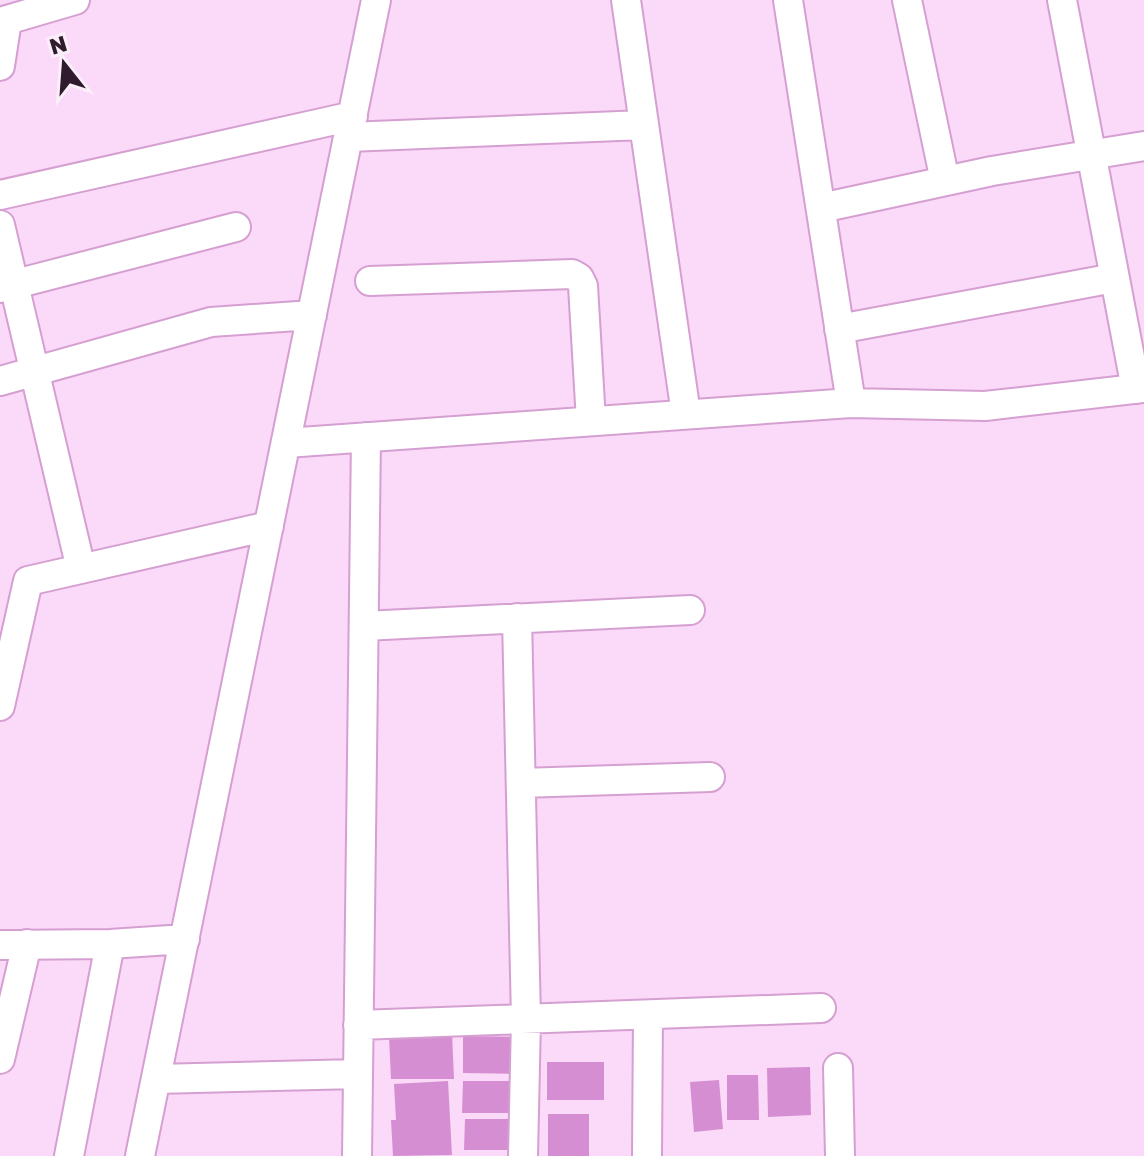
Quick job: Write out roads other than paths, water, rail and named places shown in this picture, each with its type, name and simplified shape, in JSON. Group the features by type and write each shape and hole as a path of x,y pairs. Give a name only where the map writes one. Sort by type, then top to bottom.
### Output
{"street":[{"path":"0,66 3,21 75,0"},
{"path":"140,1156 376,0"},
{"path":"626,0 686,414"},
{"path":"788,0 851,403"},
{"path":"907,0 945,181"},
{"path":"286,443 851,403 985,406 1140,388 1114,278 1062,0"},
{"path":"0,195 350,126 644,125"},
{"path":"821,208 945,181 1144,146"},
{"path":"0,225 6,286 34,373 81,569"},
{"path":"6,286 236,227"},
{"path":"370,281 572,274 579,278 583,286 591,421"},
{"path":"839,329 1114,278"},
{"path":"0,381 211,322 312,315"},
{"path":"357,1156 366,437"},
{"path":"0,587 269,526"},
{"path":"0,706 28,581"},
{"path":"364,626 690,610"},
{"path":"517,618 526,1019 523,1156"},
{"path":"521,783 710,777"},
{"path":"0,1059 14,944 110,944 185,939"},
{"path":"69,1156 110,944"},
{"path":"358,1025 821,1008"},
{"path":"647,1156 648,1015"},
{"path":"838,1068 840,1156"},
{"path":"156,1079 358,1074"}]}
